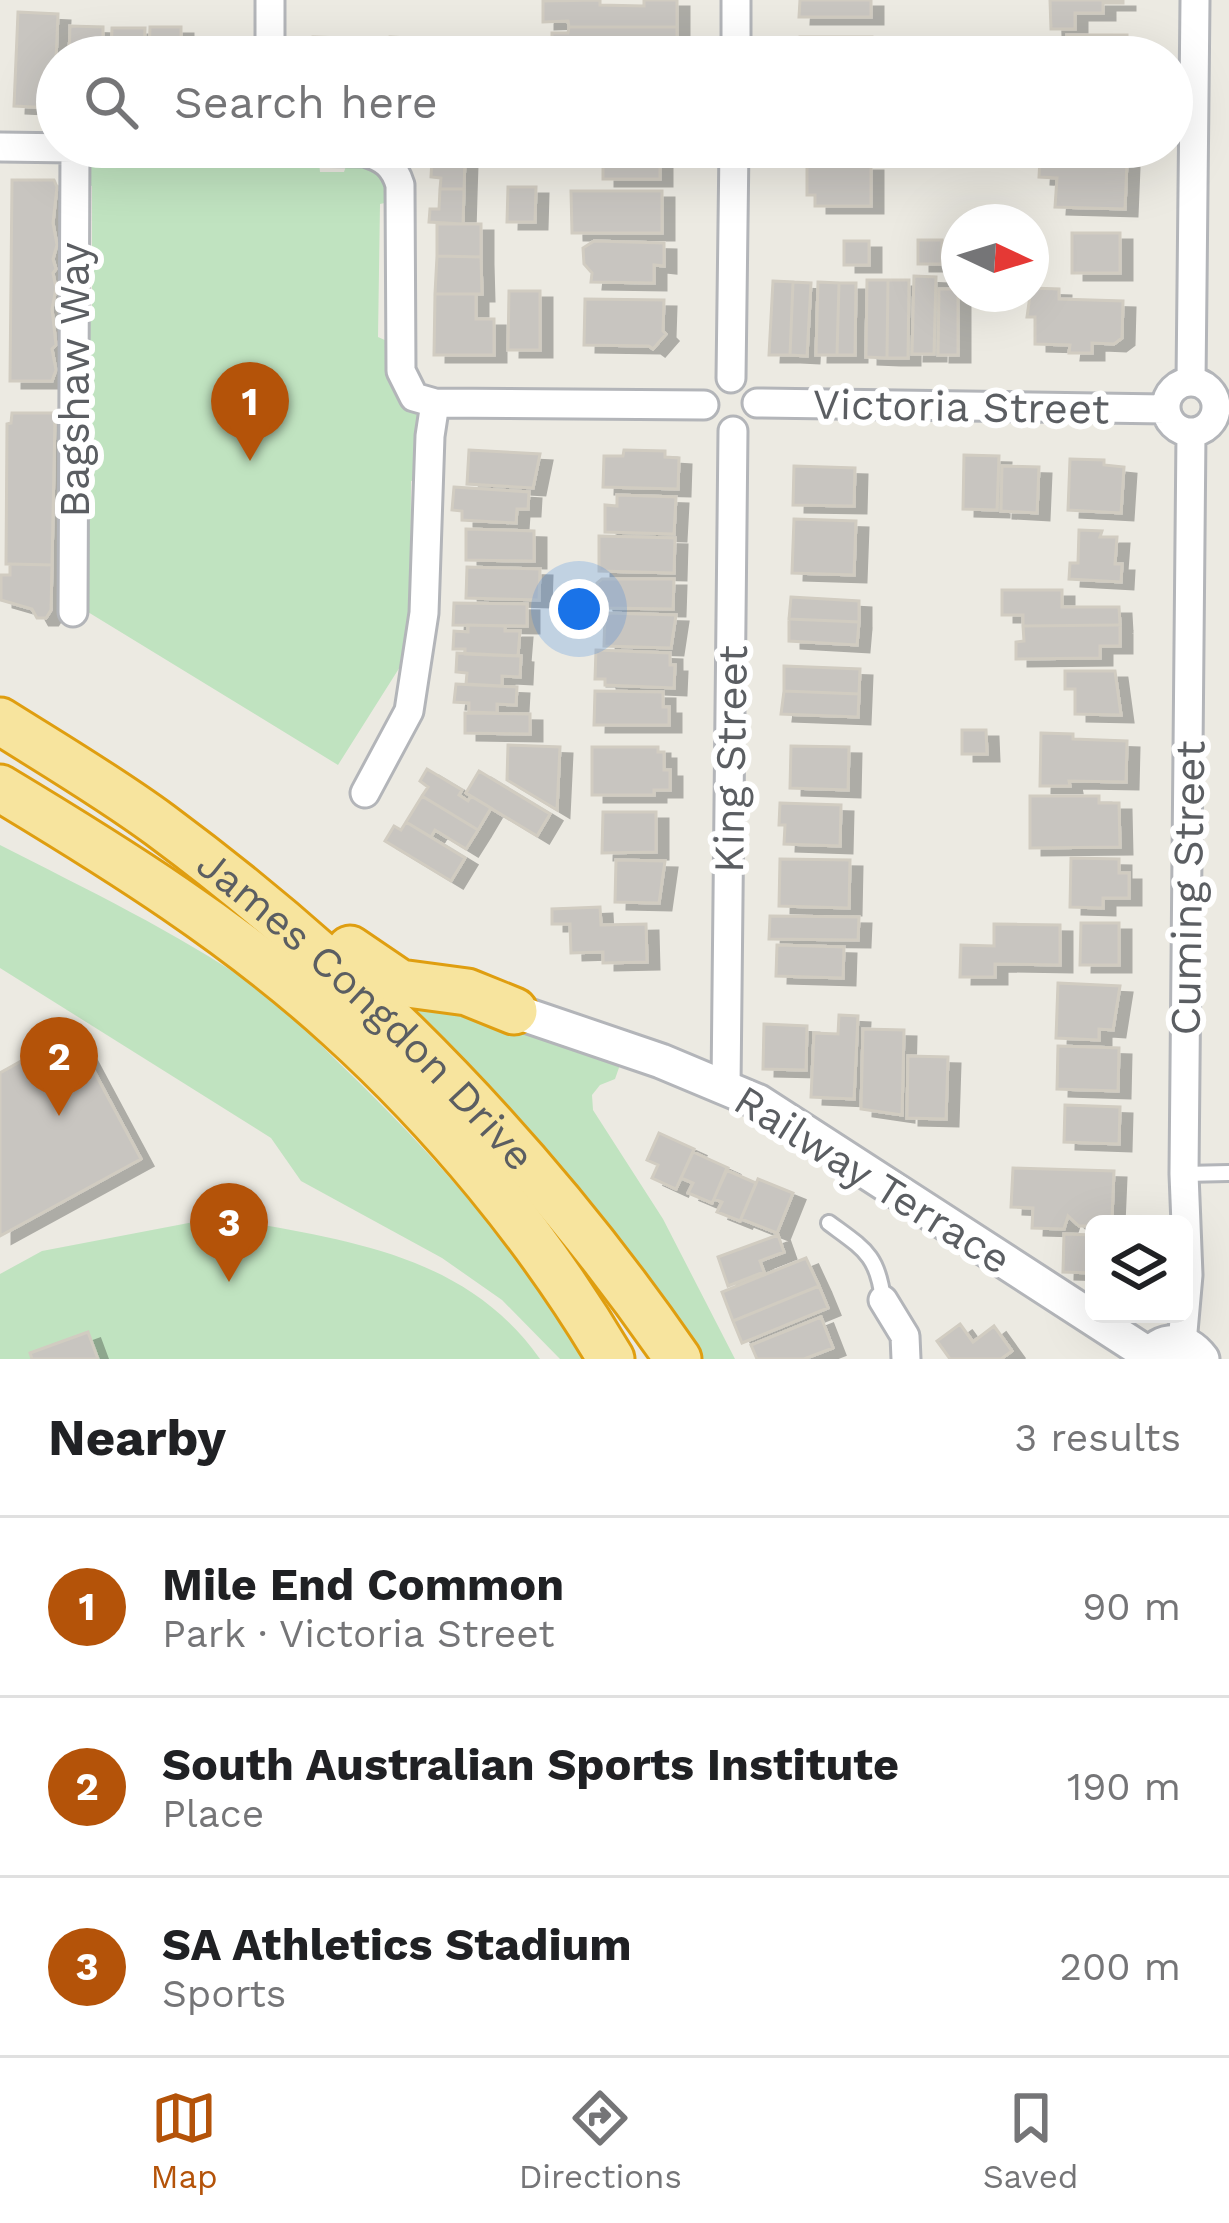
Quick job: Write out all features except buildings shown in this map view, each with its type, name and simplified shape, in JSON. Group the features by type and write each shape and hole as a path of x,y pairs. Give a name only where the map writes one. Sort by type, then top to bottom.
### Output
{"highway":[{"name":"James Congdon Drive","path":"0,721 159,824 361,991 458,1086 562,1204 678,1359"},
{"name":"James Congdon Drive","path":"0,788 122,862 338,1025 434,1123 522,1229 611,1359"},
{"path":"0,823 129,898 191,911"},
{"path":"197,855 261,873 386,977 483,996 514,1011"}],"street":[{"path":"270,36 271,0"},
{"path":"736,0 736,36"},
{"path":"1191,382 1195,0"},
{"path":"0,147 36,147"},
{"name":"Bagshaw Way","path":"73,612 75,168"},
{"path":"393,168 400,184 401,371 414,398 435,403 704,405"},
{"path":"731,378 734,168"},
{"path":"731,378 753,391 757,403 747,426 733,431 719,429 710,421 704,405 707,393 731,378"},
{"path":"1191,382 1204,385 1223,407 1203,430 1191,433 1178,430 1165,409 1178,385 1191,382"},
{"path":"364,793 409,711 424,613 435,403"},
{"name":"Victoria Street","path":"757,403 1165,409"},
{"name":"King Street","path":"726,1086 733,431"},
{"name":"Cuming Street","path":"1191,433 1184,1174 1192,1351"},
{"name":"Railway Terrace","path":"514,1011 726,1086 800,1126 1147,1356"},
{"path":"883,1300 905,1336 906,1359"},
{"path":"1147,1356 1163,1343 1192,1351"}],"lane":[{"path":"1184,1174 1229,1173"},
{"path":"830,1223 874,1261 883,1300"}],"green space":[{"path":"90,168 320,168 320,172 344,172 345,168 370,168 385,179 389,202 380,204 378,337 387,341 391,384 420,418 416,480 411,481 410,651 338,765 83,609 84,321 92,320 92,186 86,184"},
{"path":"0,845 168,933 285,1009 472,1203 585,1359 560,1359 502,1300 442,1258 301,1181 271,1138 0,968"},
{"path":"419,992 510,1028 621,1062 615,1079 600,1085 592,1095 593,1110 663,1219 735,1359 703,1359 566,1174 488,1089 404,1010"},
{"path":"220,1217 354,1244 437,1273 475,1294 540,1359 0,1359 0,1274 42,1251"}],"place":[{"name":"Mile End Common","path":"250,461"},
{"name":"South Australian Sports Institute","path":"59,1116"},
{"name":"SA Athletics Stadium","path":"229,1282"}]}
